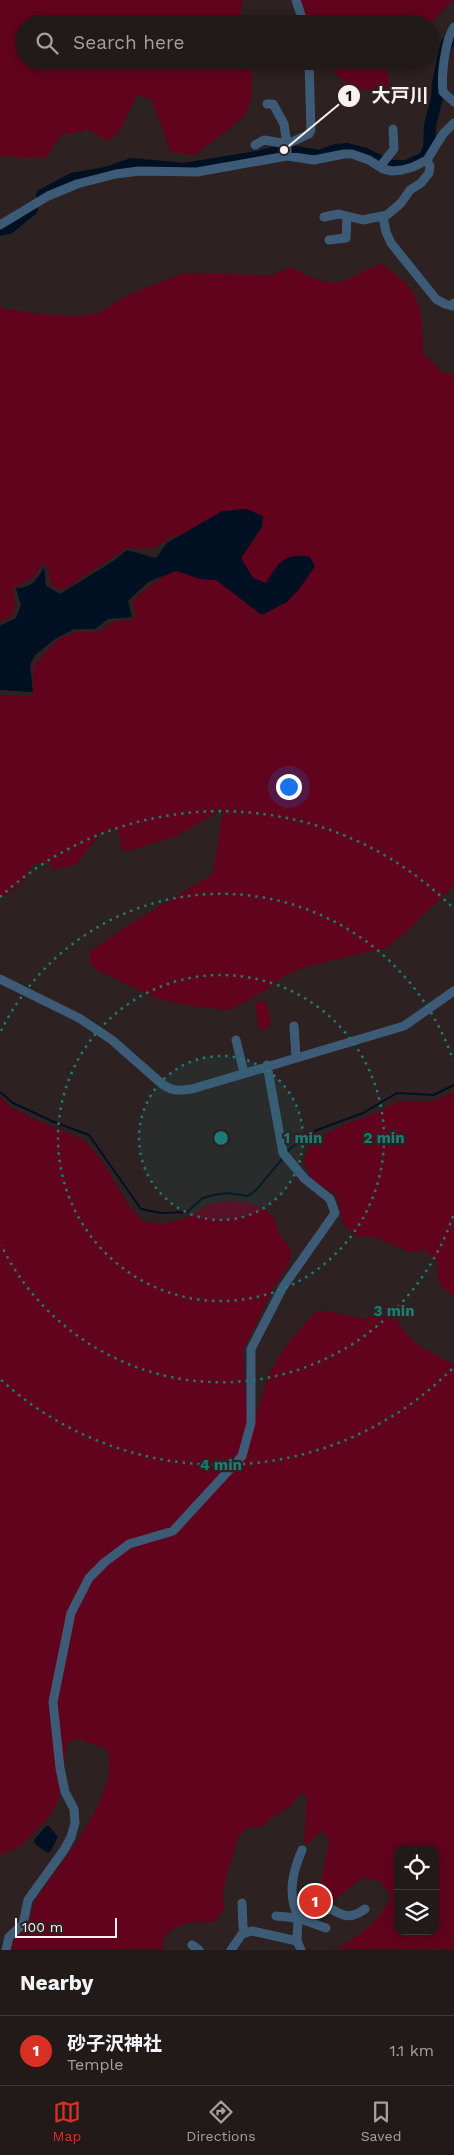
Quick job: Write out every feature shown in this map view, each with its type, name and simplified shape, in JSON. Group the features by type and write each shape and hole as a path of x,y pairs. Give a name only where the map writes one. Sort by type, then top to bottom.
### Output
{"street":[{"path":"296,0 301,15"},
{"path":"454,27 448,43 442,84 444,92 454,102"},
{"path":"0,225 48,196 91,180 139,171 196,172 287,150 309,134 311,130 309,70"},
{"path":"267,104 272,104 284,124 287,150"},
{"path":"255,145 264,140 314,160 352,154 383,165 392,171 402,170 427,160 443,134 454,123"},
{"path":"383,165 394,149 394,129"},
{"path":"324,217 339,214 363,220 383,217 401,203 410,190 421,184 429,173 430,166 427,160"},
{"path":"329,240 346,238 347,216"},
{"path":"383,217 386,232 391,243 436,299 452,306 454,303"},
{"path":"0,979 87,1024 112,1040 170,1090 192,1089 267,1065 404,1026 454,991"},
{"path":"294,1026 296,1057"},
{"path":"236,1040 244,1073"},
{"path":"6,1950 9,1937 23,1924 28,1900 64,1850 76,1823 74,1809 65,1792 60,1768 53,1702 71,1613 89,1578 105,1562 129,1544 173,1531 242,1456 251,1423 251,1350 283,1287 335,1213 330,1199 305,1179 285,1156 267,1065"},
{"path":"301,1950 296,1941 298,1917 292,1901 293,1877 302,1850"},
{"path":"242,1903 243,1928 246,1933"},
{"path":"276,1916 308,1916 331,1909 345,1917 351,1917 365,1909"},
{"path":"298,1917 322,1924 326,1928"},
{"path":"230,1950 242,1934 252,1931 296,1941"}],"shaded area":[{"path":"0,0 242,0 242,15 15,15 15,70 251,70 252,96 245,116 195,155 171,152 151,99 137,95 118,134 106,141 89,130 61,135 46,158 0,156"},
{"path":"299,0 453,0 438,15 305,15"},
{"path":"331,70 389,70 388,87 355,91"},
{"path":"382,264 406,283 418,301 422,323 423,353 442,372 454,375 454,885 405,933 385,948 308,966 286,975 256,996 229,1010 192,1006 158,999 95,969 89,961 91,951 130,924 213,874 223,809 177,836 128,851 120,848 121,838 115,828 99,834 77,864 53,870 49,862 35,864 20,884 0,898 0,695 33,696 33,667 57,640 76,632 99,632 112,622 133,620 136,613 132,602 139,595 155,582 198,555 199,532 174,536 152,549 127,548 68,587 59,590 50,583 48,567 42,564 33,578 13,588 15,605 12,616 0,622 0,308 42,314 76,316 98,313 130,294 183,273 272,275 290,267 317,280 339,282"},
{"path":"259,1001 264,1001 270,1018 267,1028 259,1030 255,1005"},
{"path":"454,1092 454,1296 442,1287 438,1278 438,1263 426,1251 409,1252 375,1237 360,1237 344,1226 336,1195 313,1180 303,1161 311,1142 339,1127 369,1116 399,1101 433,1101"},
{"path":"0,1096 9,1106 84,1140 104,1164 129,1206 144,1222 162,1224 187,1218 209,1204 238,1201 264,1208 274,1218 278,1232 291,1250 289,1264 273,1288 243,1350 246,1405 255,1414 268,1378 279,1356 315,1312 329,1311 363,1319 379,1316 396,1319 408,1336 415,1342 454,1365 454,1950 334,1950 350,1941 368,1927 383,1911 391,1895 380,1881 362,1878 331,1902 321,1901 318,1894 329,1843 325,1833 320,1832 308,1844 304,1842 307,1799 305,1793 300,1794 289,1807 271,1818 263,1826 245,1829 238,1838 228,1870 223,1892 224,1909 214,1922 184,1924 172,1930 162,1941 163,1947 166,1950 10,1950 13,1941 27,1923 35,1900 86,1828 97,1807 105,1787 109,1767 107,1749 78,1739 67,1742 59,1800 48,1818 21,1846 0,1855"}],"water":[{"path":"246,509 263,516 262,527 241,558 253,578 266,583 278,565 294,556 310,557 315,566 300,588 287,602 262,615 216,580 200,579 176,571 148,582 128,601 132,617 108,619 95,629 74,629 55,639 35,655 30,665 33,692 0,690 0,626 16,618 21,605 16,588 30,585 39,576 44,567 46,586 60,594 115,560 127,550 156,558 167,543 222,511"},
{"path":"46,1826 49,1826 58,1837 50,1852 46,1852 35,1844 34,1840"}],"waterway":[{"path":"42,195 72,179 106,173 132,164 184,169 257,157 284,150 319,156 335,150 347,149 366,154 390,166 407,166 424,158 429,149 430,125 437,98 445,49 447,43 454,39"},
{"path":"0,230 9,228 32,209"},
{"path":"287,1152 317,1130 363,1113 397,1093 434,1095 454,1085"},
{"path":"0,1092 13,1103 54,1122 89,1135 141,1209 161,1213 187,1212 203,1198 214,1195 227,1193 248,1196 256,1190 283,1158"}],"place":[{"name":"大戸川","path":"284,150"},
{"name":"砂子沢神社","path":"315,1901"}]}
